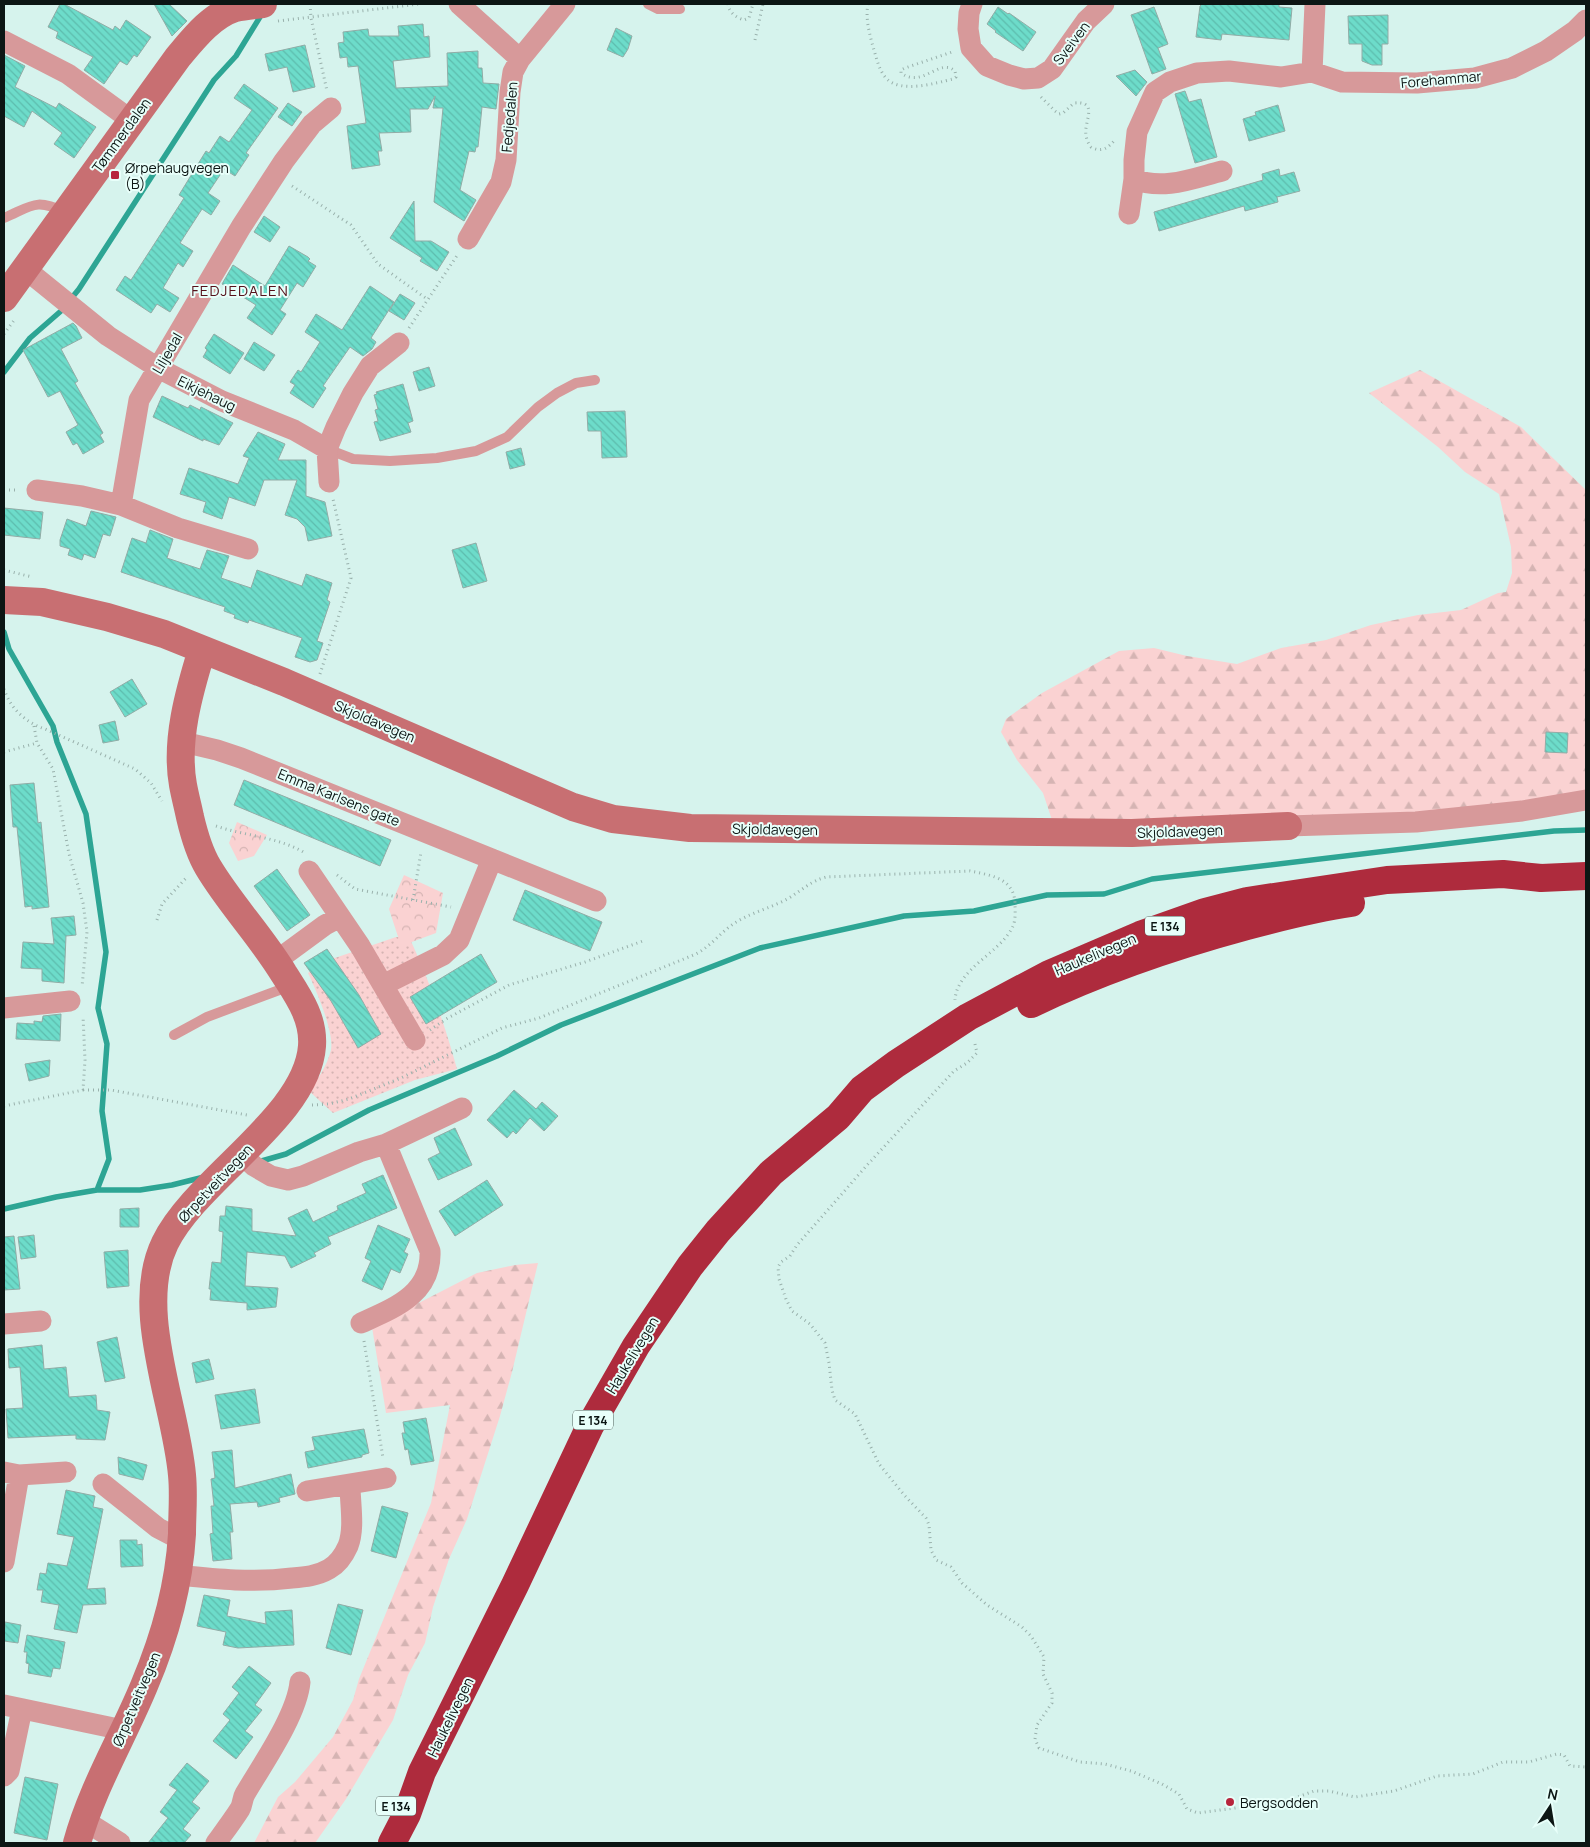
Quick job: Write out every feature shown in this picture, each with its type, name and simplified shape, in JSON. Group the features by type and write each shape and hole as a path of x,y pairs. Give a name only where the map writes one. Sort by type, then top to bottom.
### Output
{"highway":[{"name":"Haukelivegen","path":"392,1843 408,1814 422,1772 515,1585 590,1426 636,1346 690,1266 718,1231 771,1172 838,1117 871,1099 922,1062 975,1031 1058,991 1146,958 1218,934 1336,905 1454,890 1507,886 1541,878 1586,876"},
{"name":"Haukelivegen","path":"373,1843 396,1805 422,1772"}],"street":[{"path":"459,4 520,59"},
{"name":"Fedjedalen","path":"468,239 500,182 506,160 510,92 514,72 520,59 565,4"},
{"path":"972,4 968,13 971,48 987,66 1009,75 1031,78"},
{"name":"Sveiven","path":"1031,78 1038,78 1052,69 1086,21 1104,4"},
{"path":"1312,72 1315,4"},
{"name":"Tømmerdalen","path":"12,305 24,268 213,10 235,8 267,13"},
{"name":"Forehammar","path":"1130,214 1137,132 1155,92 1170,82 1197,73 1229,71 1281,77 1312,72 1342,82 1417,83 1475,78 1512,68 1546,51 1575,31 1586,20"},
{"path":"4,41 68,74 131,120"},
{"name":"Liljedal","path":"121,505 139,400 241,227 275,175 312,124 332,108"},
{"path":"1134,179 1147,185 1166,184 1222,171"},
{"name":"Eikjehaug","path":"24,268 108,336 158,368 222,401 294,430 327,449"},
{"path":"329,482 327,449 353,393 370,366 399,343"},
{"path":"37,490 82,496 121,505 178,528 248,549"},
{"name":"Skjoldavegen","path":"15,600 42,602 106,616 164,634 294,686 573,807 613,819 690,828 1132,833 1416,822 1522,811 1586,800"},
{"name":"Ørpetveitvegen","path":"120,1843 81,1832 123,1730 144,1687 160,1642 178,1575 181,1540 182,1474 154,1322 153,1292 157,1267 164,1244 179,1219 289,1100 306,1071 312,1042 307,1013 276,961 207,865 195,835 182,783 182,742 184,717 191,685 202,650"},
{"name":"Emma Karlsens gate","path":"182,742 218,750 242,758 596,902"},
{"path":"383,985 443,955 456,944 464,931 492,859"},
{"path":"309,871 360,946 415,1040"},
{"path":"276,961 325,925 340,917"},
{"path":"4,1008 79,1001"},
{"path":"241,1154 254,1166 271,1176 288,1180 303,1176 359,1152 386,1144 462,1108"},
{"path":"361,1323 400,1305 422,1285 428,1272 430,1260 430,1251 386,1144"},
{"path":"4,1324 41,1321"},
{"path":"4,1562 11,1474 66,1472"},
{"path":"307,1491 386,1478"},
{"path":"104,1484 158,1528 181,1540"},
{"path":"178,1575 238,1581 270,1581 314,1576 330,1569 341,1558 348,1544 351,1531 350,1485"},
{"path":"216,1843 240,1808 242,1798 266,1761 295,1705 299,1694 300,1682"},
{"path":"4,1776 9,1771 13,1707 123,1730"}],"lane":[{"path":"648,4 658,9 680,9"},
{"path":"4,218 37,204 51,205 66,213"},
{"path":"327,449 354,458 390,461 437,458 476,450 507,436 538,407 557,393 576,383 595,380"},
{"path":"174,1035 207,1018 291,985"}],"path":[{"path":"310,4 311,18 332,108"},
{"path":"267,13 311,18 419,4"},
{"path":"728,4 728,8 736,18 744,20 749,18 753,4"},
{"path":"755,40 763,4"},
{"path":"868,4 868,29 880,69 891,83 914,87 956,78 955,71 946,66 929,75 918,77 902,75 901,70 924,60 971,48"},
{"path":"1031,78 1034,88 1060,114 1074,103 1084,104 1088,108 1089,117 1086,136 1091,148 1106,150 1124,130 1137,132"},
{"path":"275,175 351,225 378,264 428,299"},
{"path":"399,343 468,239"},
{"path":"4,334 12,305"},
{"path":"318,679 351,578 329,482"},
{"path":"4,688 15,710 34,726 72,741"},
{"path":"34,726 37,742 53,769 87,932 79,1001 85,1060 83,1090"},
{"path":"4,752 37,742"},
{"path":"234,832 264,839"},
{"path":"413,900 424,832"},
{"path":"157,920 162,904 186,877 207,865"},
{"path":"289,1100 302,1104 329,1104 349,1099 401,1078 502,1028 557,1011 696,954 705,949 740,920 789,898 816,880 826,877 970,871 991,875 1008,884 1015,898 1013,926 1006,937 958,986 956,1007"},
{"path":"395,896 441,905"},
{"path":"415,1040 446,1019 509,985 643,942"},
{"path":"975,1044 977,1053 967,1063 954,1071 869,1163 797,1245 790,1256 781,1262 778,1268 779,1279 792,1311 810,1324 825,1343 835,1400 856,1414 879,1464 926,1518 930,1526 931,1550 936,1560 951,1567 962,1583 987,1605 1022,1627 1031,1636 1044,1657 1044,1674 1052,1693 1052,1703 1036,1726 1035,1739 1039,1748 1080,1762 1104,1764 1131,1771 1162,1784 1179,1794 1187,1809 1198,1813 1264,1802 1287,1801 1314,1790 1329,1791 1355,1797 1394,1791 1437,1776 1473,1774 1503,1762 1529,1762 1557,1754 1564,1755 1570,1766 1586,1767"},
{"path":"4,1106 83,1090 110,1090 249,1115"},
{"path":"361,1323 386,1478"}],"green space":[{"path":"1420,370 1521,427 1586,490 1586,807 1055,829 1043,793 1017,760 1001,732 1006,719 1042,693 1119,651 1154,648 1187,656 1237,664 1281,648 1326,640 1371,625 1418,615 1461,610 1498,593 1506,592 1512,573 1511,547 1499,494 1465,472 1438,447 1369,393"},
{"path":"237,822 267,835 254,856 238,861 229,843"},
{"path":"404,875 443,893 436,933 401,946 389,909"},
{"path":"396,937 409,937 436,1001 457,1069 415,1080 333,1113 309,1091 327,1061 331,1050 331,1042 324,1011 308,973 329,960"},
{"path":"538,1263 500,1416 467,1519 449,1559 433,1607 425,1643 408,1675 393,1720 346,1799 315,1843 254,1843 278,1797 295,1782 333,1737 353,1700 359,1679 431,1503 450,1405 386,1413 372,1327 477,1273 515,1265"}],"building":[{"path":"60,4 64,4 113,30 115,26 120,30 126,20 151,37 137,57 134,55 127,65 120,61 104,84 84,70 93,57 56,38 58,32 48,27"},
{"path":"154,4 169,4 187,21 172,36"},
{"path":"1202,4 1279,4 1279,7 1292,8 1289,40 1222,34 1221,40 1196,37 1200,6"},
{"path":"998,7 1036,32 1023,51 995,32 987,24"},
{"path":"1154,7 1168,44 1158,48 1166,69 1152,74 1131,15"},
{"path":"1388,15 1388,44 1382,44 1382,65 1372,65 1362,61 1362,44 1349,44 1348,16"},
{"path":"423,24 424,37 429,36 430,57 393,61 396,88 448,86 447,53 478,51 478,68 482,68 483,83 499,84 496,109 482,107 478,147 476,147 475,152 469,151 460,190 476,200 464,221 434,202 443,108 433,108 435,96 428,109 410,109 411,132 379,133 382,151 378,151 380,165 352,169 347,126 366,123 358,66 348,67 347,57 340,58 338,43 344,42 343,32 368,29 369,36 399,36 398,26"},
{"path":"616,28 632,36 623,57 607,50"},
{"path":"305,45 315,87 293,92 287,67 269,71 265,54"},
{"path":"4,55 25,66 15,87 56,108 59,103 96,127 74,158 54,144 62,133 32,111 24,127 4,116"},
{"path":"1135,70 1147,82 1136,96 1116,76"},
{"path":"244,84 278,108 246,153 249,155 235,176 224,169 208,193 220,201 211,215 202,209 180,243 193,251 183,267 178,263 163,288 179,298 170,312 157,304 151,313 116,290 125,276 131,280 184,198 179,195 206,151 209,153 220,136 229,142 252,110 234,98"},
{"path":"1185,91 1189,102 1201,99 1217,157 1195,163 1175,94"},
{"path":"288,103 302,112 292,126 278,117"},
{"path":"1278,105 1285,131 1249,141 1243,119 1256,115 1255,112"},
{"path":"1279,169 1280,176 1294,172 1300,191 1277,197 1278,202 1245,211 1244,206 1159,231 1154,212 1263,180 1262,174"},
{"path":"414,201 415,241 431,241 449,252 437,271 420,261 422,258 390,238"},
{"path":"264,216 280,227 270,242 254,232"},
{"path":"289,246 308,257 310,259 308,261 316,266 303,287 297,283 280,310 286,314 272,335 247,318 256,305 222,284 233,265 265,286"},
{"path":"370,286 394,302 371,338 376,342 372,349 363,356 350,347 323,386 326,388 313,408 290,393 295,385 290,382 298,370 301,372 320,342 305,332 316,314 342,330"},
{"path":"400,294 415,303 404,320 389,311"},
{"path":"73,323 82,338 61,349 78,381 75,383 103,433 100,435 104,442 83,454 77,443 73,445 66,432 78,425 60,391 48,397 23,350"},
{"path":"214,334 244,353 230,374 203,357 207,350 205,348"},
{"path":"254,342 275,355 264,371 244,359"},
{"path":"429,367 435,386 419,391 413,372"},
{"path":"403,384 413,421 408,423 411,432 380,441 374,422 378,421 375,410 378,409 374,395 377,394 376,392"},
{"path":"162,396 188,408 190,405 200,410 201,407 233,423 219,445 203,439 203,441 153,417"},
{"path":"625,411 627,457 602,458 601,431 588,431 587,412"},
{"path":"258,432 285,444 278,460 306,460 306,496 325,502 332,536 308,541 305,527 297,519 285,515 297,480 264,480 255,506 229,497 222,519 203,512 206,502 180,494 189,468 238,484 249,458 243,456"},
{"path":"521,448 525,465 510,469 506,452"},
{"path":"4,508 43,512 40,539 4,535"},
{"path":"91,511 116,517 110,536 103,534 95,558 84,554 82,560 68,555 70,549 60,546 60,540 67,519 86,526"},
{"path":"150,530 173,539 167,558 200,569 207,550 229,556 221,578 251,588 257,570 302,586 306,574 332,583 327,600 330,602 317,641 323,643 317,660 310,662 295,657 302,638 249,620 248,623 234,618 235,615 224,611 225,607 121,572 132,538 146,543"},
{"path":"476,543 487,581 463,588 452,550"},
{"path":"132,679 147,704 125,717 110,692"},
{"path":"115,721 119,740 103,743 99,725"},
{"path":"1546,732 1568,733 1567,753 1545,752"},
{"path":"244,780 391,840 380,866 234,805"},
{"path":"34,783 38,823 41,822 49,907 32,909 32,906 25,907 17,827 13,827 10,785"},
{"path":"277,869 310,915 287,931 254,886"},
{"path":"525,890 602,922 590,951 513,920"},
{"path":"74,916 76,935 66,936 64,983 42,981 42,969 21,968 23,942 54,944 51,918"},
{"path":"327,949 359,995 381,1034 358,1048 331,1001 304,963"},
{"path":"481,954 497,982 426,1024 410,997"},
{"path":"61,1014 60,1041 16,1039 17,1023 34,1024 34,1021 42,1022 43,1016"},
{"path":"50,1060 49,1076 29,1081 25,1064"},
{"path":"514,1090 536,1109 542,1102 558,1116 544,1131 530,1118 516,1134 513,1131 507,1138 487,1120"},
{"path":"455,1128 472,1165 438,1180 428,1159 440,1153 434,1138"},
{"path":"383,1175 397,1208 328,1237 331,1244 314,1253 316,1256 291,1268 285,1256 247,1252 245,1286 278,1288 276,1307 247,1310 247,1303 210,1300 211,1289 209,1289 212,1262 221,1263 223,1232 219,1231 220,1216 225,1216 226,1206 252,1209 252,1231 296,1236 288,1218 307,1209 313,1222 338,1210 337,1206 366,1193 362,1184"},
{"path":"487,1180 503,1205 455,1236 439,1211"},
{"path":"139,1208 139,1227 120,1227 120,1209"},
{"path":"378,1225 410,1239 404,1252 408,1254 400,1273 391,1269 382,1290 362,1281 371,1261 365,1258"},
{"path":"34,1235 36,1257 21,1259 18,1237"},
{"path":"14,1236 20,1289 4,1290 4,1237"},
{"path":"128,1250 129,1286 107,1288 104,1252"},
{"path":"117,1337 125,1378 105,1382 97,1342"},
{"path":"42,1345 44,1369 66,1367 69,1397 96,1395 97,1410 110,1412 105,1440 76,1439 76,1435 8,1438 6,1409 23,1408 20,1367 9,1368 8,1349"},
{"path":"209,1359 214,1379 196,1383 192,1363"},
{"path":"255,1389 260,1423 221,1429 215,1395"},
{"path":"426,1418 434,1461 411,1465 408,1449 405,1450 402,1433 405,1433 403,1422"},
{"path":"364,1429 369,1453 362,1455 362,1457 308,1468 305,1452 315,1450 312,1437"},
{"path":"232,1450 235,1488 291,1474 295,1494 279,1498 280,1502 258,1507 257,1502 230,1504 233,1532 230,1532 232,1559 213,1561 210,1534 213,1533 211,1506 214,1506 211,1479 215,1478 212,1452"},
{"path":"118,1457 147,1465 143,1480 119,1474"},
{"path":"66,1490 95,1496 93,1507 103,1509 87,1589 105,1588 106,1604 83,1605 77,1633 54,1629 59,1605 41,1602 43,1590 37,1590 40,1573 46,1574 48,1563 67,1566 74,1537 57,1534"},
{"path":"382,1506 408,1513 396,1558 371,1551"},
{"path":"120,1540 137,1540 137,1545 142,1544 143,1566 121,1567"},
{"path":"204,1595 230,1600 227,1616 266,1624 265,1612 292,1610 294,1645 238,1648 223,1645 226,1632 197,1626"},
{"path":"338,1604 363,1610 351,1655 326,1648"},
{"path":"5,1622 21,1625 18,1643 4,1641"},
{"path":"27,1635 65,1642 60,1669 53,1668 51,1677 28,1673 29,1664 26,1663 27,1652 24,1652"},
{"path":"249,1666 271,1683 255,1705 262,1710 245,1731 253,1737 236,1759 213,1741 230,1720 223,1714 239,1693 232,1687"},
{"path":"187,1763 209,1781 192,1802 200,1808 183,1829 191,1835 184,1843 148,1843 168,1818 160,1812 177,1790 169,1785"},
{"path":"25,1777 58,1784 47,1840 14,1833"}],"waterway":[{"path":"4,372 30,338 61,311 79,289 214,80 236,56 263,12"},
{"path":"4,632 9,649 53,726 57,742 86,814 106,952 98,1008 107,1044 102,1111 109,1159 97,1190"},
{"path":"258,1162 286,1154 369,1110 497,1056 561,1025 760,948 904,916 974,911 1047,895 1104,894 1152,879 1554,831 1586,830"},
{"path":"4,1209 97,1190 140,1190 204,1177"}],"place":[{"name":"Ørpehaugvegen (B)","path":"115,175"},
{"name":"Bergsodden","path":"1230,1802"}],"district":[{"name":"FEDJEDALEN","path":"240,290"}]}
